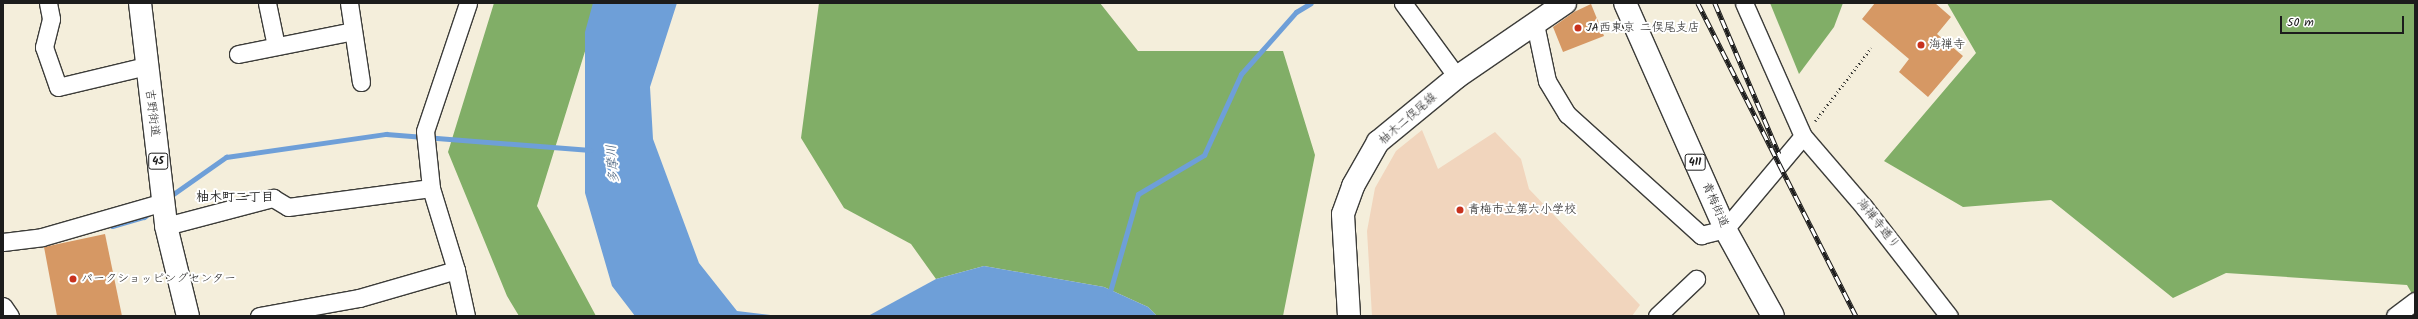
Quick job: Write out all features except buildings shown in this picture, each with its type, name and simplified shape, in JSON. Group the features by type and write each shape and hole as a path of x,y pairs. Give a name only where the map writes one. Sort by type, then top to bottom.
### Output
{"main road":[{"name":"吉野街道","path":"140,3 146,66 166,226 188,316"},
{"name":"柚木二俣尾線","path":"1349,316 1343,214 1353,186 1378,142 1457,77 1565,3"},
{"name":"青梅街道","path":"1625,3 1725,229 1773,316"}],"street":[{"path":"48,3 51,19 44,47 58,87 146,66"},
{"path":"267,3 276,46"},
{"path":"349,3 361,82"},
{"path":"466,316 456,270 431,188 425,131 468,3"},
{"path":"1403,3 1457,77"},
{"name":"海禅寺通り","path":"1744,3 1803,136 1864,207 1949,316"},
{"path":"1535,24 1547,81 1567,114 1702,235 1725,229 1803,136"},
{"path":"238,54 353,31"},
{"path":"166,226 273,198 288,207 431,188"},
{"path":"3,242 42,238 163,202"},
{"path":"259,316 359,298 456,270"},
{"path":"1657,316 1696,279"},
{"path":"2395,316 2415,301"},
{"path":"3,306 10,316"}],"path":[{"path":"1803,136 1871,48"}],"shaded area":[{"name":"青梅市立第六小学校","path":"1422,130 1438,169 1495,132 1521,159 1529,189 1640,305 1632,316 1372,316 1367,231 1375,188 1396,151"}],"green space":[{"path":"494,3 600,3 537,206 596,316 519,316 507,296 448,152"},
{"path":"819,3 1100,3 1138,51 1283,51 1315,155 1283,316 1157,316 1148,307 1104,287 984,266 936,279 911,244 844,208 801,138"},
{"path":"1770,3 1843,3 1834,27 1799,74"},
{"path":"1947,3 2415,3 2415,299 2407,285 2226,273 2173,298 2051,200 1963,207 1884,161 1976,53"}],"water":[{"name":"多摩川","path":"593,3 677,3 650,87 653,139 699,263 737,311 779,316 635,316 612,286 585,193 585,32"},
{"path":"984,266 1104,287 1148,307 1157,316 868,316 936,279"}],"waterway":[{"path":"1109,295 1138,194 1204,155 1241,74 1296,12 1311,3"},
{"path":"169,197 226,157 386,134 590,150"},
{"path":"112,226 144,217 151,212"}],"railway":[{"path":"1698,3 1856,316"},
{"path":"1715,3 1779,154"}],"place":[{"name":"JA西東京 二俣尾支店","path":"1578,28"},
{"name":"海禅寺","path":"1921,45"},
{"name":"青梅市立第六小学校","path":"1460,210"},
{"name":"パークショッピングセンター","path":"73,279"}],"district":[{"name":"柚木町二丁目","path":"235,198"}]}
